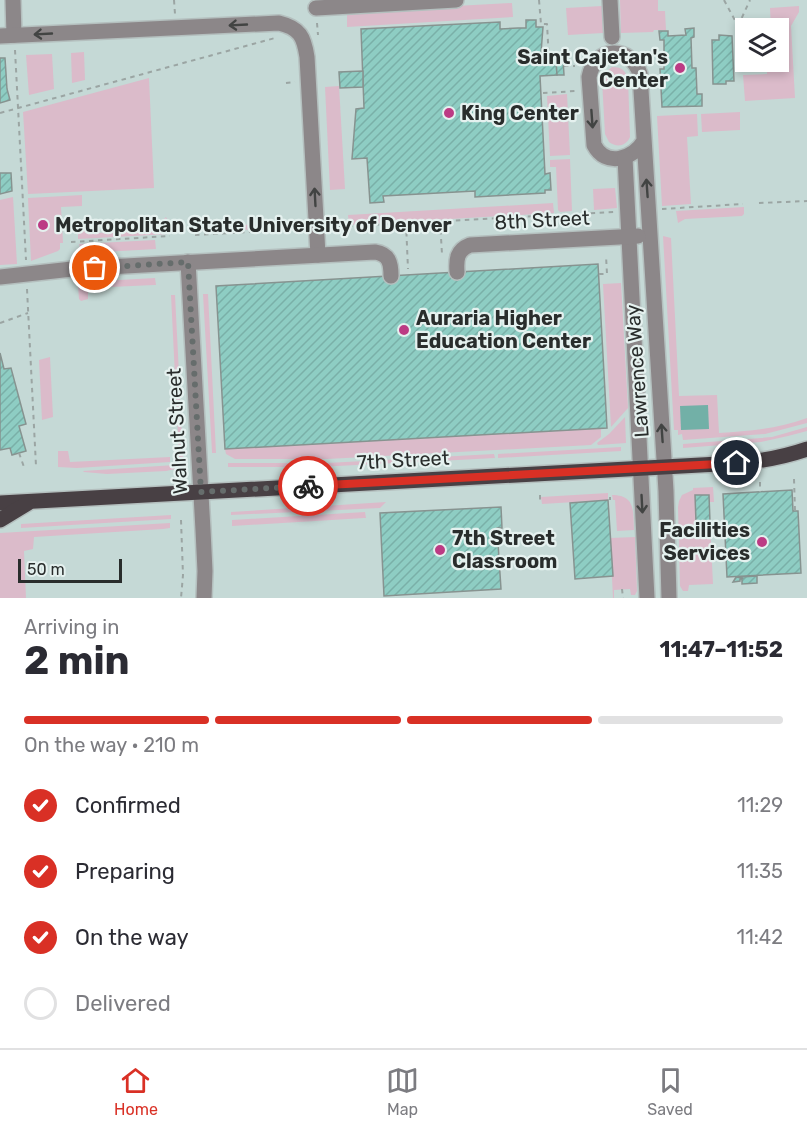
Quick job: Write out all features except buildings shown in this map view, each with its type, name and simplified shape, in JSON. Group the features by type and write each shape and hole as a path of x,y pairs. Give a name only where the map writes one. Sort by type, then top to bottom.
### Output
{"main road":[{"name":"7th Street","path":"0,503 763,461 807,449"},
{"path":"0,520 31,501"}],"street":[{"path":"13,0 10,40 279,23 290,25 295,29 305,42 307,57 318,255"},
{"path":"316,8 456,0"},
{"path":"610,0 612,37"},
{"name":"Lawrence Way","path":"647,598 625,158 610,158 597,150 594,145 589,76 592,66 601,57 617,53 633,60 640,74 664,466 669,598"},
{"path":"625,158 636,151 644,141"},
{"name":"8th Street","path":"457,272 457,256 462,249 470,245 650,235"},
{"path":"0,277 72,269 380,253 389,260 391,276"},
{"name":"Walnut Street","path":"188,262 205,571 204,598"}],"path":[{"path":"174,0 174,6"},
{"path":"539,0 540,24 547,24 549,60"},
{"path":"724,0 738,26 750,0"},
{"path":"0,113 276,38"},
{"path":"10,40 18,108 36,466"},
{"path":"564,66 575,66"},
{"path":"538,92 576,92"},
{"path":"759,203 807,201"},
{"path":"659,209 743,204"},
{"path":"195,235 619,212"},
{"path":"440,221 442,255"},
{"path":"406,223 408,269"},
{"path":"71,242 170,236"},
{"path":"606,256 607,274"},
{"path":"598,274 614,274"},
{"path":"0,323 28,313"},
{"path":"19,453 24,467"},
{"path":"794,479 795,511"},
{"path":"760,482 760,492"},
{"path":"540,495 540,504"},
{"path":"181,520 182,598"},
{"path":"622,589 623,598"}],"shaded area":[{"name":"Auraria Higher Education Center","path":"0,0 807,0 807,598 0,598"},
{"path":"620,0 658,0 658,11 665,11 666,30 621,33"},
{"path":"512,3 513,17 347,27 347,12"},
{"path":"602,6 603,33 568,35 566,8"},
{"path":"799,6 799,12 791,26 795,98 745,101 743,75 789,72 789,18 770,18 770,8"},
{"path":"84,52 85,80 72,83 71,53"},
{"path":"52,54 54,89 29,95 26,55"},
{"path":"612,67 622,70 628,78 630,137 624,144 618,145 609,142 605,134 602,80"},
{"path":"149,78 154,188 28,194 23,112"},
{"path":"339,86 345,189 330,190 325,87"},
{"path":"567,94 570,155 550,156 547,96"},
{"path":"740,112 740,130 702,132 701,114"},
{"path":"697,114 698,136 687,137 691,204 662,206 657,116"},
{"path":"570,159 572,211 560,212 558,210 556,167 550,167 550,160"},
{"path":"615,188 617,208 594,210 593,189"},
{"path":"82,195 82,206 61,207 63,243 60,243 60,249 31,261 28,198"},
{"path":"13,197 17,264 0,265 0,200"},
{"path":"553,203 554,213 349,225 348,215"},
{"path":"744,207 742,216 685,219 678,223 676,211"},
{"path":"204,215 206,227 298,222 298,227 203,232 202,218"},
{"path":"166,217 169,234 78,239 78,226 82,222 85,233 164,229"},
{"path":"663,236 671,238 679,396 717,395 719,433 774,427 807,418 807,423 765,434 683,440 682,434 678,435 678,430 674,430"},
{"path":"155,240 156,249 86,253 81,251 79,244"},
{"path":"155,278 156,285 88,288 88,299 81,301 79,299 78,286 83,282"},
{"path":"621,283 628,408 611,427 603,284"},
{"path":"203,294 208,294 216,453 212,453"},
{"path":"171,295 175,295 179,374 177,378 179,379 183,457 179,457"},
{"path":"50,357 53,417 42,420 39,360"},
{"path":"708,405 709,429 681,430 680,406"},
{"path":"625,417 626,443 598,445 597,443"},
{"path":"807,427 807,431 761,442 683,448 683,444 772,437"},
{"path":"601,428 601,437 591,445 327,459 235,459 226,454 225,449"},
{"path":"621,447 621,451 498,458 498,454"},
{"path":"58,451 68,451 70,462 170,457 170,462 77,468 58,467"},
{"path":"494,454 495,458 401,463 400,461 317,467 228,467 228,463 327,463"},
{"path":"175,465 175,469 166,471 107,474 83,471"},
{"path":"713,487 714,502 695,496 696,522 710,522 713,584 689,585 688,591 683,591 680,586 679,501 682,495 693,488"},
{"path":"608,493 608,500 542,504 541,497"},
{"path":"612,495 629,501 633,511 634,530 617,531 615,500"},
{"path":"386,502 380,508 231,515 231,512"},
{"path":"365,512 366,518 232,526 232,520"},
{"path":"171,515 171,519 21,528 21,524"},
{"path":"170,523 170,528 163,529 34,537 33,549 24,551 26,598 0,598 0,533"},
{"path":"635,537 637,591 635,595 631,595 630,589 614,590 613,598 610,538"}],"way so far":[{"path":"95,268 188,262 201,492 308,486"}],"place":[{"name":"Saint Cajetan's Center","path":"680,68"},
{"name":"King Center","path":"449,113"},
{"name":"Metropolitan State University of Denver","path":"43,225"},
{"name":"Auraria Higher Education Center","path":"404,330"},
{"name":"Facilities Services","path":"762,542"},
{"name":"7th Street Classroom","path":"440,550"}],"route":[{"path":"308,486 737,463"}]}
